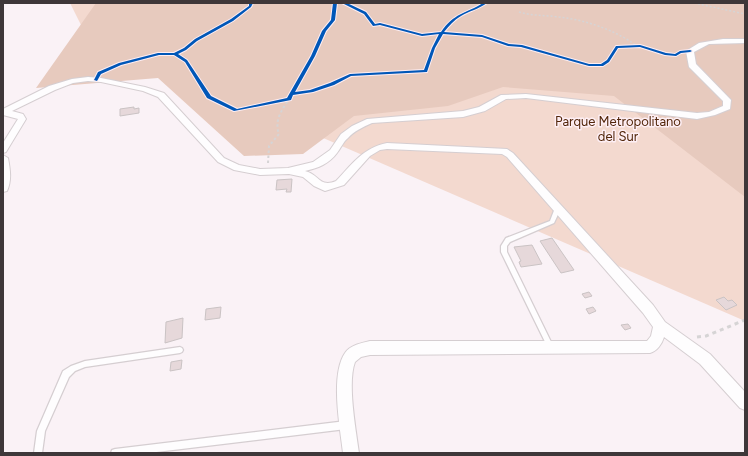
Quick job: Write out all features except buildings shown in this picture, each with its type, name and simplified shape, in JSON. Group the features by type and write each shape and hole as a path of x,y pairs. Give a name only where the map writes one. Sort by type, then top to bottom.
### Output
{"street":[{"path":"4,111 52,88 80,80 101,80 145,89 161,94 221,160 237,168 260,172 288,171 316,165 333,152 344,136 355,128 370,121 463,114 482,109 499,100 513,96 526,96 697,116 720,112 727,106 727,100 692,65 690,51 695,46 714,42 745,41"},
{"path":"3,150 22,119 20,116 4,111"},
{"path":"288,171 306,174 318,184 325,187 340,183 368,154 377,148 387,146 498,150 510,154 648,309 660,326 705,359 745,403"},
{"path":"3,158 6,175 3,188"},
{"path":"351,453 345,382 346,364 355,353 370,348 650,347 657,339 660,326"}],"lane":[{"path":"551,348 504,252 504,246 508,240 552,222 558,208"},
{"path":"38,453 41,431 66,374 73,368 85,364 180,350"},
{"path":"115,453 348,425"}],"path":[{"path":"694,3 745,14"},
{"path":"519,12 533,16 559,17 584,22 622,35 637,46"},
{"path":"625,46 645,47"},
{"path":"277,102 291,97"},
{"path":"268,172 269,146 279,134 277,129 277,121 291,97"},
{"path":"679,340 706,336 745,320"}],"green space":[{"name":"Parque Metropolitano del Sur","path":"70,3 745,3 745,321 86,35"}],"shaded area":[{"path":"96,3 745,3 745,197 614,96 503,87 448,106 354,116 303,154 244,156 158,78 36,88"}],"cycle path":[{"path":"96,80 99,73 120,64 159,54 175,54 185,49 196,40 232,20 250,6 251,3"},
{"path":"175,54 186,61 209,97 236,110 289,99 313,56 324,31 333,20 335,3"},
{"path":"344,3 365,13 374,25 380,24 422,35 442,33 482,36 509,45 521,46 589,65 602,65 608,61 617,47 640,46 666,54 676,55 680,52 690,51"},
{"path":"292,94 311,91 332,84 350,75 426,71 437,41 446,27 460,15 485,3"}]}
